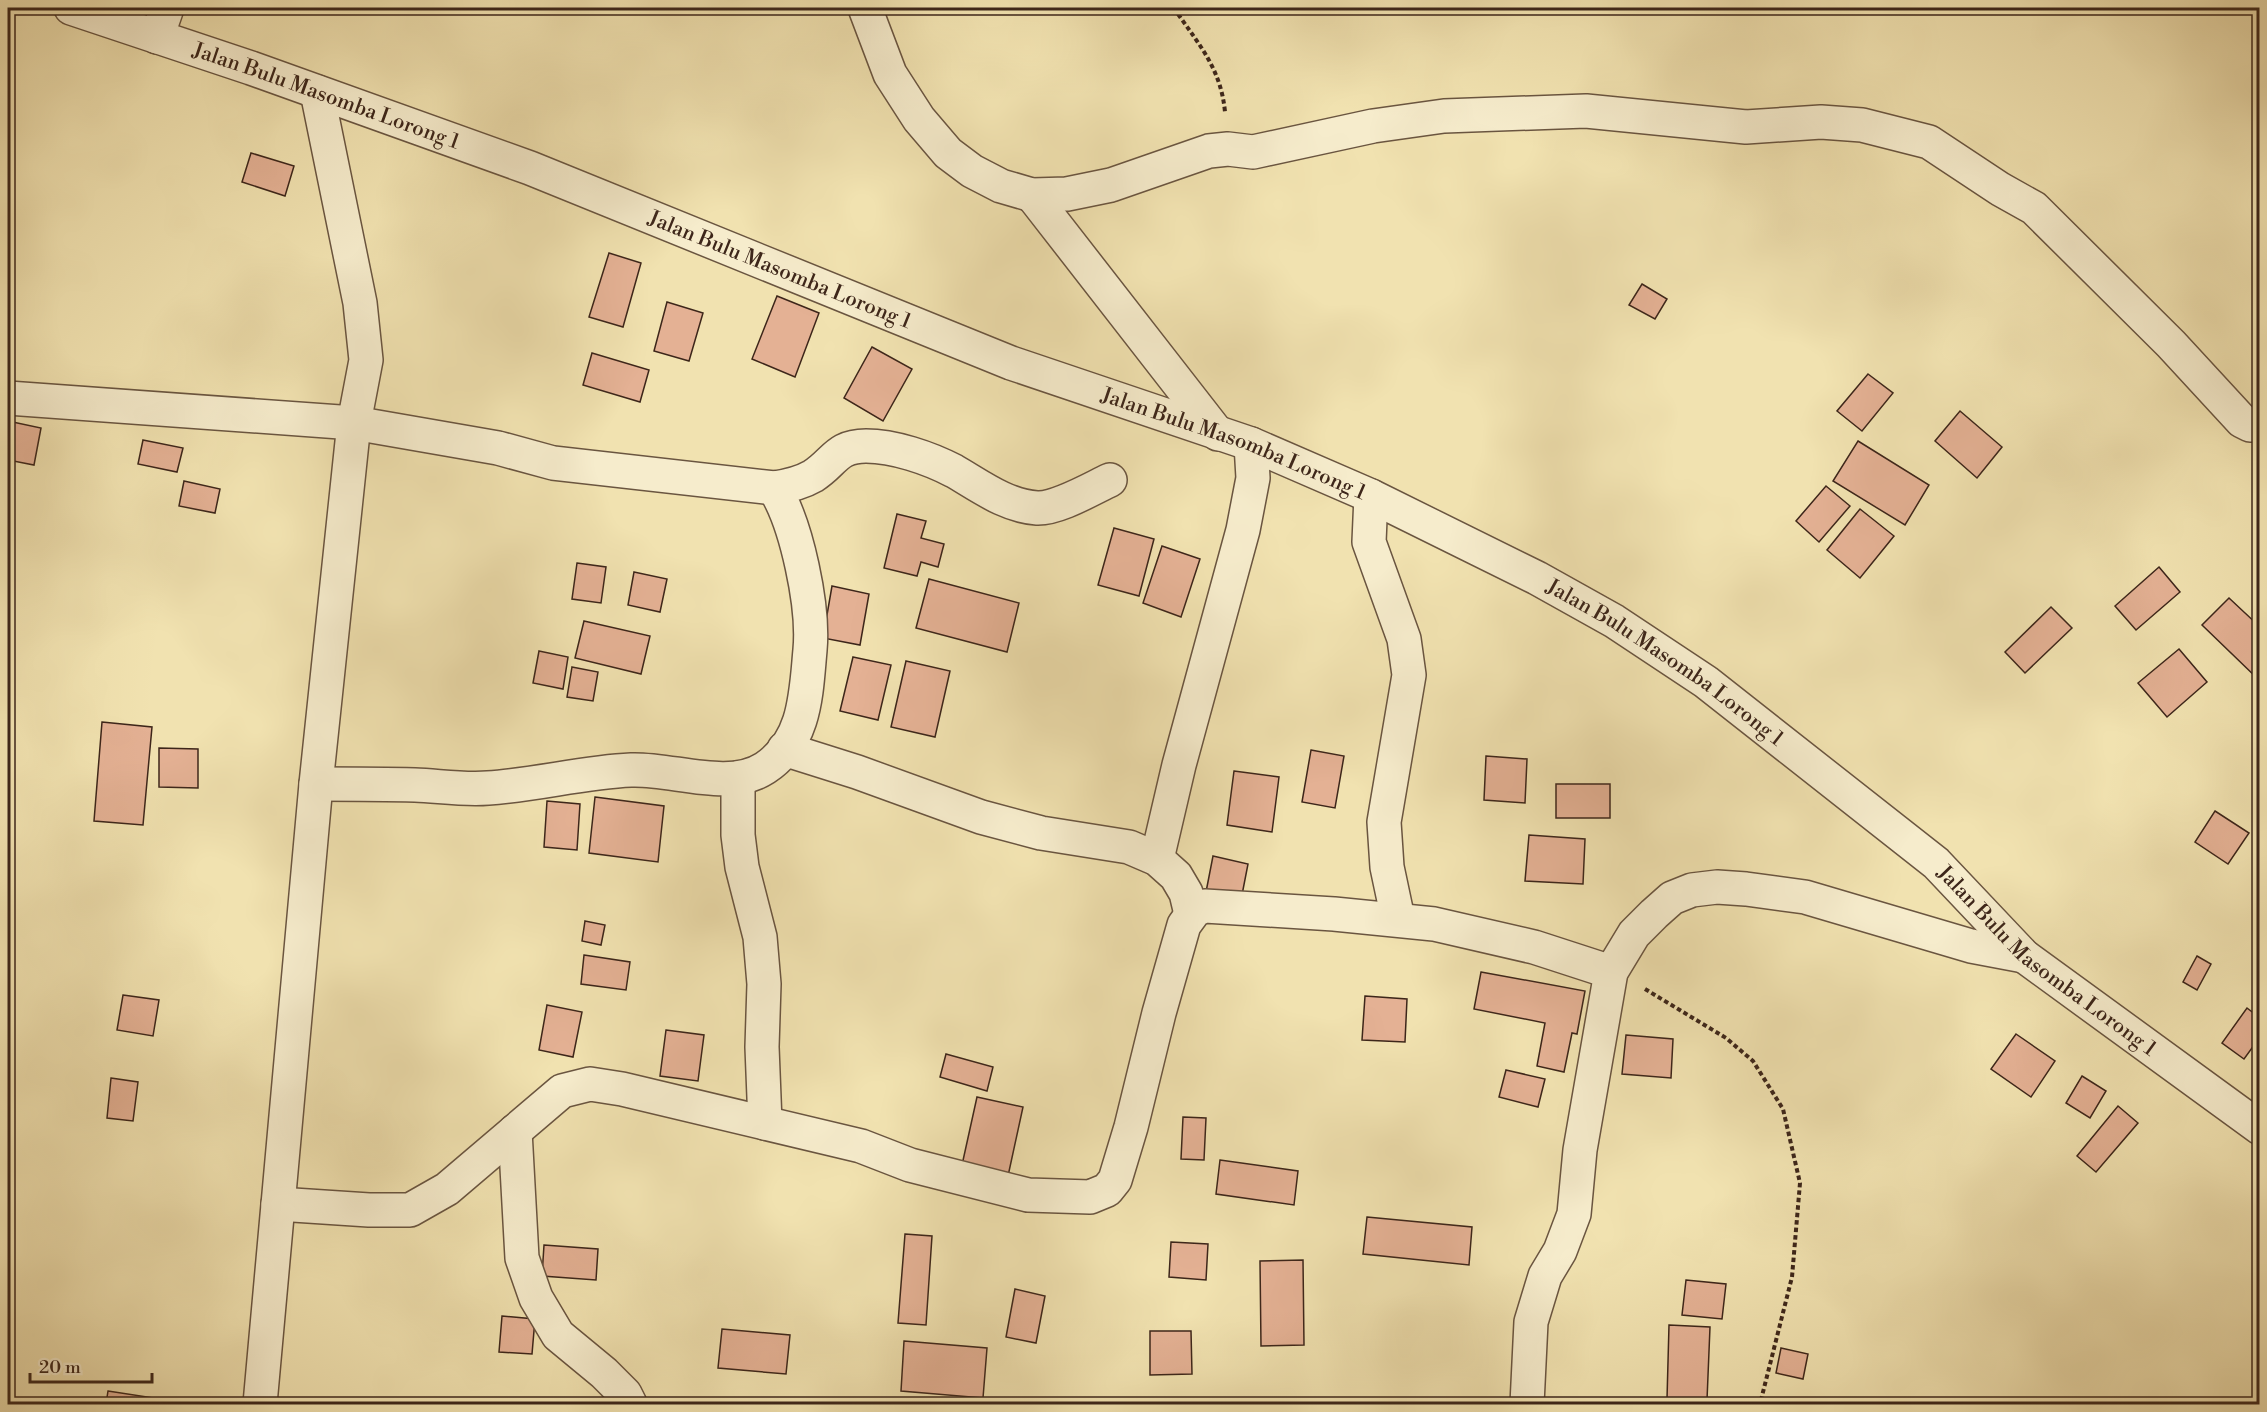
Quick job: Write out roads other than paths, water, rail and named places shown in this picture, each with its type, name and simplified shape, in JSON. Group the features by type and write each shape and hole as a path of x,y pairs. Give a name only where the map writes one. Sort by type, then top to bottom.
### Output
{"street":[{"name":"Jalan Bulu Masomba Lorong 1","path":"71,8 162,22 317,92 530,168 1011,363 1251,444 1371,496 1537,578 1614,621 1706,682 1936,863 2024,956 2259,1128"},
{"path":"865,8 890,74 919,118 948,153 972,171 1001,186 1032,195 1067,194 1111,185 1209,151 1228,149 1253,152 1373,126 1444,116 1586,111 1746,127 1821,122 1862,125 1929,142 2000,189 2034,208 2171,344 2242,421 2250,425 2259,424"},
{"path":"260,1404 316,784 354,423 366,360 360,303 317,92"},
{"path":"1032,195 1218,434"},
{"path":"8,398 354,423 498,448 553,463 774,489 801,482 815,474 836,454 850,446 869,446 915,456 951,470 1013,503 1039,508 1061,502 1110,480"},
{"path":"1157,859 1179,765 1243,530 1253,478 1251,444"},
{"path":"316,784 486,789 585,773 634,769 709,778 738,778 765,768 784,749 800,724 812,629 808,592 793,535 784,503 774,489"},
{"path":"1371,496 1369,542 1404,639 1409,675 1384,822 1387,867 1398,919"},
{"path":"784,749 857,772 981,817 1041,833 1129,847 1157,859 1176,876 1186,893 1191,914"},
{"path":"738,778 738,834 742,867 760,937 764,984 762,1047 765,1123"},
{"path":"1527,1404 1531,1322 1545,1276 1560,1251 1574,1214 1580,1150 1611,972 1634,934 1672,898 1692,890 1717,887 1805,897 1971,946 2024,956"},
{"path":"278,1204 369,1210 410,1210 447,1189 562,1091 590,1083 861,1146 909,1165 1028,1195 1090,1197 1107,1190 1115,1180 1184,926 1191,914 1205,906 1398,919 1434,924 1534,947 1611,972"},
{"path":"515,1131 522,1258 536,1298 558,1335 604,1373 625,1394 630,1404"}]}
